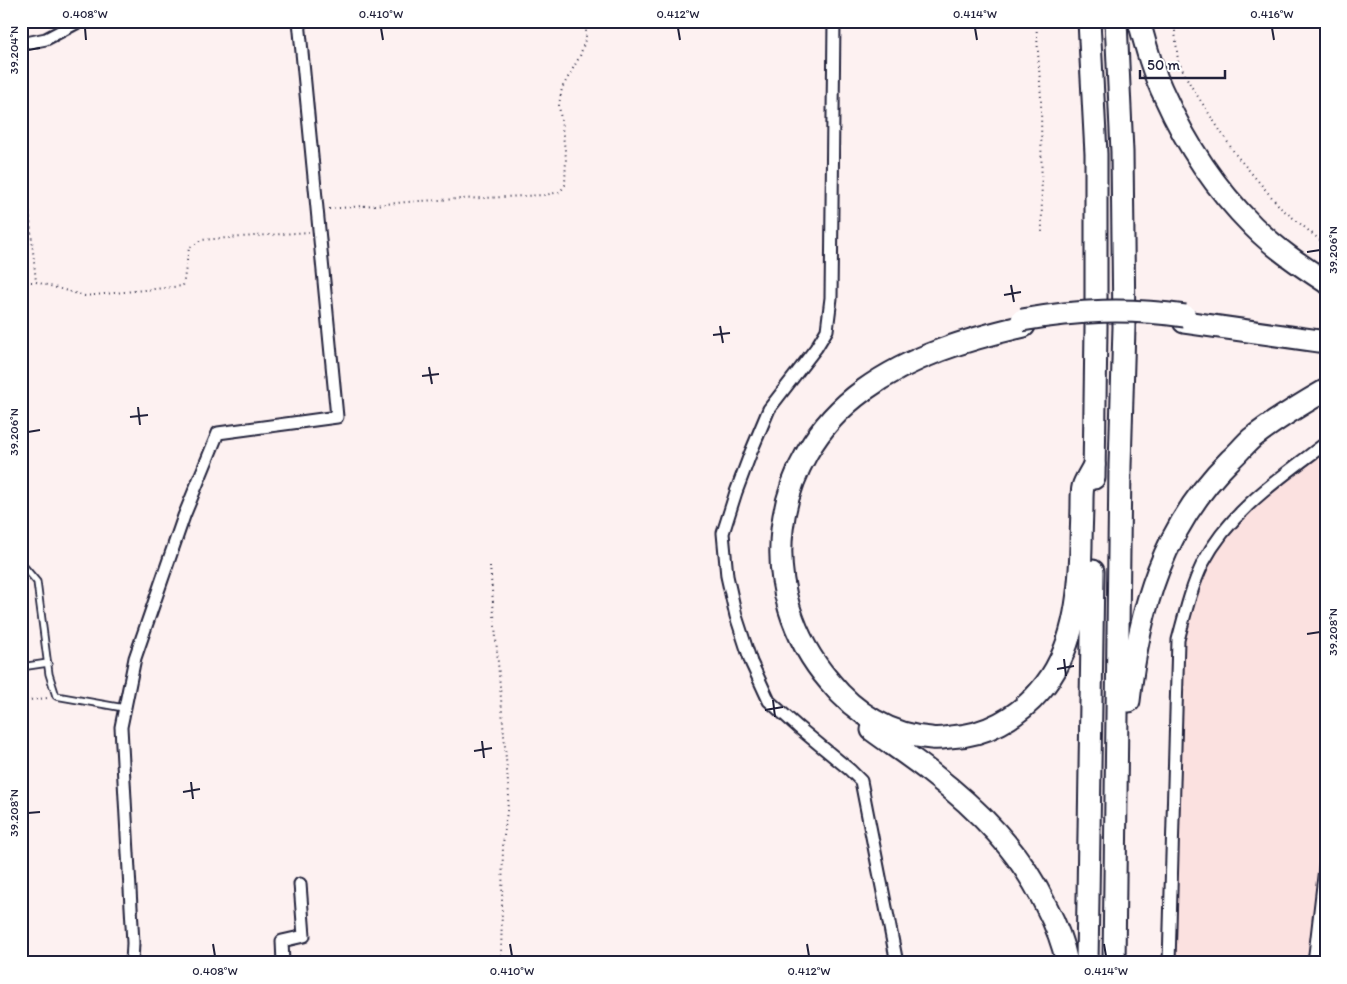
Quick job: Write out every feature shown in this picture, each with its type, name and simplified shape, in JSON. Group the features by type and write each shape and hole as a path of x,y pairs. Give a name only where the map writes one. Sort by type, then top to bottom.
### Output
{"highway":[{"path":"1088,963 1096,327 1096,154 1089,21"},
{"path":"1114,953 1124,327 1122,152 1116,21"},
{"path":"1138,21 1164,96 1182,133 1203,165 1226,196 1254,226 1294,261 1326,282"},
{"path":"1067,963 1053,920 1039,890 1016,855 998,833 974,808 931,772 844,707 818,680 798,649 785,619 777,588 775,570 775,532 785,485 790,471 803,444 823,418 859,385 887,367 908,357 960,336 986,328 1023,323 1076,312 1103,310 1158,312 1184,319 1326,342"},
{"path":"1184,319 1326,335"},
{"path":"1023,323 932,354 876,381 850,400 828,423 809,448 797,473 788,501 782,533 781,551 783,587 792,617 804,646 818,668 848,702 866,715 895,731 931,738 962,737 992,728 1021,711 1042,690 1057,667 1069,636 1076,607 1080,570 1083,487 1094,465"},
{"path":"1114,953 1123,867 1127,718 1139,636 1162,560 1183,518 1215,475 1251,440 1289,411 1326,390"}],"street":[{"path":"21,44 46,39 80,21"},
{"path":"132,963 133,943 120,726 135,658 184,516 218,433 337,417 299,21"},
{"path":"834,21 831,298 827,330 816,348 769,409 722,533 727,576 736,616 751,662 770,701 861,781 897,963"},
{"path":"1168,963 1178,640 1188,600 1204,563 1224,531 1246,506 1279,478 1326,443"},
{"path":"1314,963 1323,915 1326,859"},
{"path":"283,963 282,941 304,936 300,884"}],"lane":[{"path":"21,563 37,582 49,674 56,696 124,708"},
{"path":"21,667 48,663"}],"path":[{"path":"318,212 328,209 419,201 560,192 565,184 566,158 559,105 562,88 580,56 586,38 586,21"},
{"path":"1036,21 1041,98 1042,234"},
{"path":"1174,21 1178,61 1191,86 1236,155 1281,208 1326,245"},
{"path":"21,128 36,282"},
{"path":"21,282 36,282 85,296 183,286 189,248 201,240 319,232"},
{"path":"490,566 509,795 503,844 501,963"},
{"path":"21,701 56,696"}],"shaded area":[{"path":"1326,435 1326,963 1164,963 1172,652 1181,605 1208,545 1235,508"}]}
